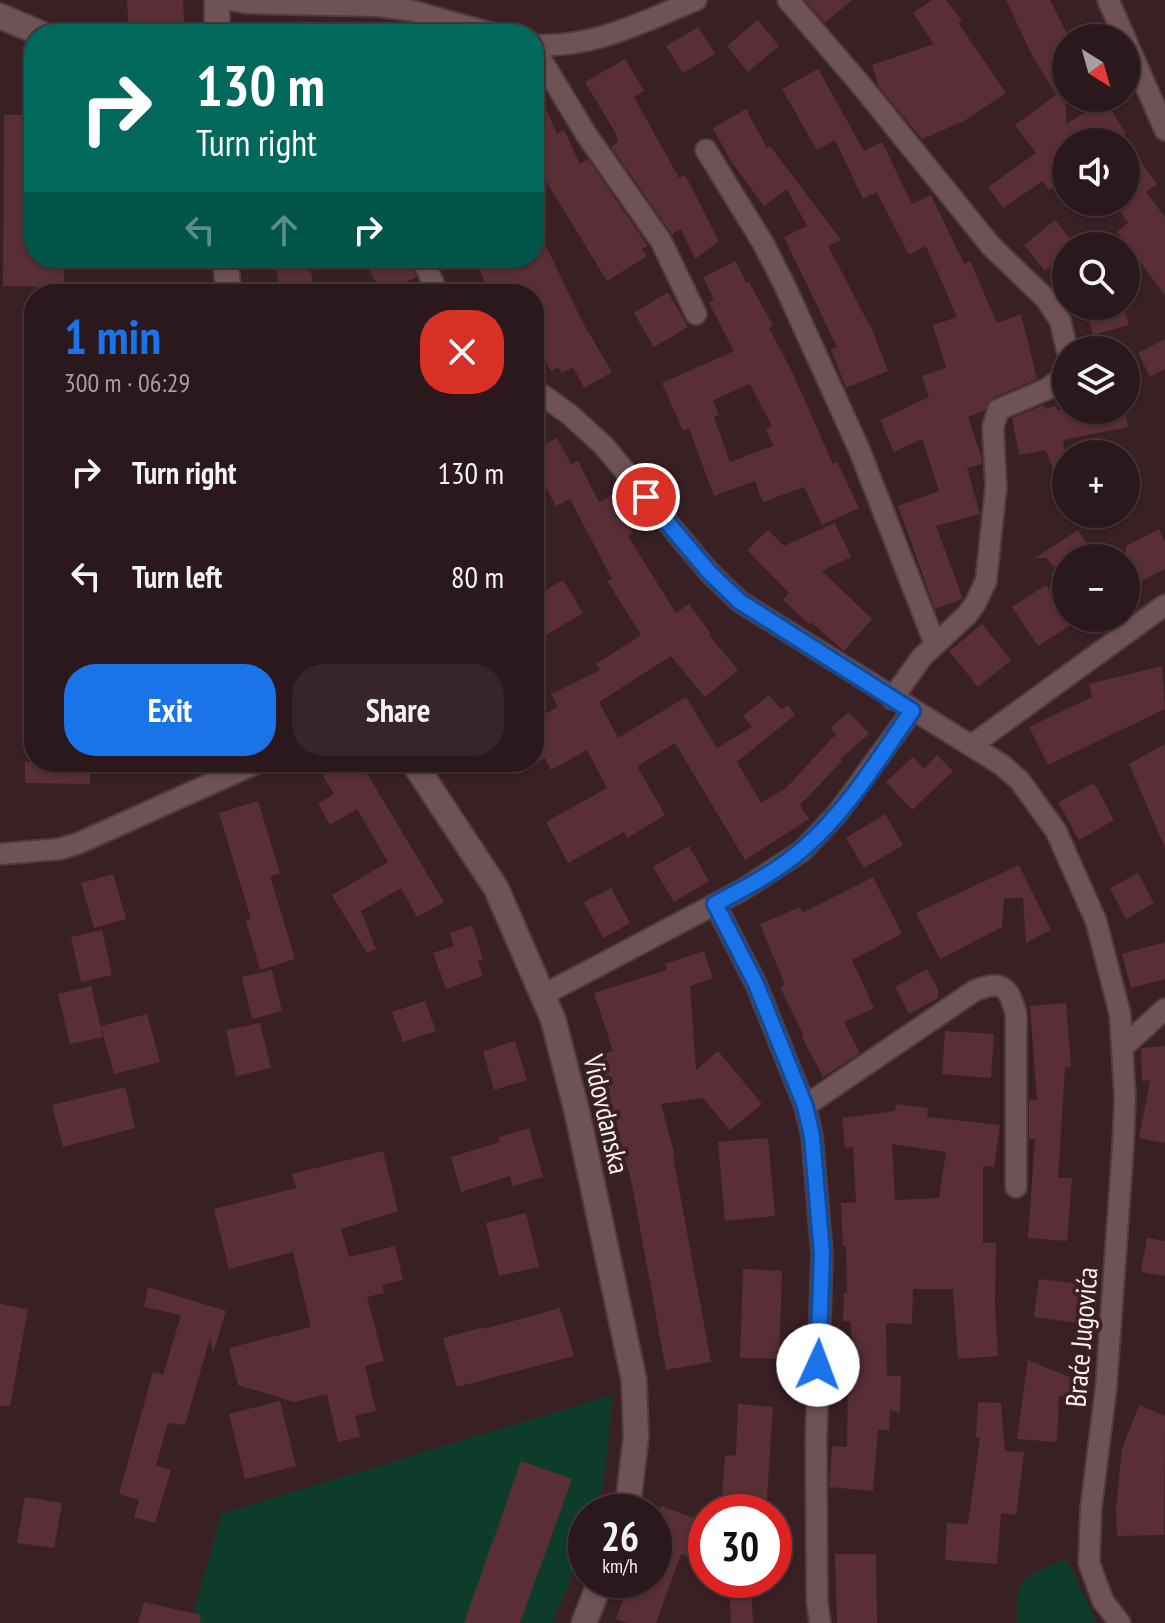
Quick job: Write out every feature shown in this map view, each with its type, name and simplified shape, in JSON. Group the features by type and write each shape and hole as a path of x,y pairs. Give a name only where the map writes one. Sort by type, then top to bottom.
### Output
{"street":[{"path":"217,0 217,24"},
{"path":"231,0 378,6 409,10 459,24"},
{"path":"544,46 590,41 696,0"},
{"path":"788,0 991,246 1046,299 1060,320 1064,336"},
{"path":"1108,0 1118,24"},
{"path":"0,16 24,26"},
{"path":"544,63 586,134 661,241 696,314"},
{"path":"1140,74 1165,130"},
{"path":"706,150 763,243 784,284 859,449 935,644"},
{"path":"892,699 922,657 967,615 986,581 996,487 993,427 998,410 1052,385"},
{"name":"Braće Jugovića","path":"544,396 604,446 709,572 739,601 892,699 972,745 1020,781 1056,831 1096,921 1114,983 1123,1047 1123,1147 1106,1388 1091,1508 1089,1563 1103,1601 1120,1623"},
{"path":"972,745 1165,605"},
{"path":"543,995 715,904 802,851 821,833 864,780 912,711"},
{"path":"0,854 60,849 79,843 237,772"},
{"name":"Vidovdanska","path":"420,772 496,888 553,1019 577,1112 634,1380 636,1437 627,1494"},
{"path":"715,904 756,984 805,1106 812,1136 822,1254 816,1440 817,1600 820,1623"},
{"path":"805,1106 974,991 988,985 1001,986 1011,996 1016,1014 1016,1187"},
{"path":"1123,1047 1165,1009"},
{"path":"584,1623 594,1598"}],"green space":[{"path":"612,1395 601,1494 568,1494 568,1585 552,1623 191,1623 221,1514"},
{"path":"1066,1559 1097,1623 1017,1623 1020,1586 1032,1575"}],"building":[{"path":"127,0 183,0 184,24 128,24"},
{"path":"805,0 852,0 825,23"},
{"path":"932,0 946,0 1006,93 964,121 922,139 879,87 872,65 934,44 913,13"},
{"path":"1006,0 1050,0 1062,24 1052,24 1052,88"},
{"path":"758,20 779,46 748,72 727,46"},
{"path":"698,27 715,54 683,73 666,46"},
{"path":"625,59 644,91 634,97 679,178 685,175 719,241 695,259 681,229 672,234 611,147 618,142 615,132 585,82"},
{"path":"818,69 864,151 882,142 912,204 931,195 964,264 970,261 997,323 1021,314 1037,379 993,398 984,411 968,417 982,459 982,464 967,468 980,514 936,526 963,599 935,609 898,506 939,491 922,439 894,452 880,420 929,397 922,376 946,368 933,325 957,317 926,246 909,255 877,192 863,199 835,140 817,150 782,89"},
{"path":"1052,98 1052,112 1066,112 1066,124 1086,112 1112,112 1122,128 1052,128 1052,188 1049,190 1043,181 1003,208 988,187 1036,153 1015,125"},
{"path":"544,105 557,134 564,130 580,164 588,159 648,246 642,249 647,256 607,281 544,177"},
{"path":"746,109 767,148 770,146 841,240 828,246 873,332 888,371 846,388 831,350 837,347 784,237 807,226 787,189 764,206 730,160 713,128"},
{"path":"4,115 24,115 24,268 64,268 64,284 3,286"},
{"path":"1140,160 1157,184 1146,192 1165,217 1165,295 1140,262 1140,232 1117,232 1128,223 1123,216 1140,216"},
{"path":"1055,220 1065,232 1052,232 1052,265 1045,271 1024,245"},
{"path":"544,242 583,323 612,372 584,388 573,367 562,373 558,367 551,371 544,359 544,284 486,284 479,268 544,268"},
{"path":"736,261 773,326 769,328 833,464 837,462 859,508 822,525 804,487 763,502 755,481 714,496 689,428 683,431 662,383 734,351 709,303 714,300 703,277","holes":["750,384 772,426 766,429 773,446 730,462 714,417 719,415 713,400"]},
{"path":"276,268 310,268 313,284 279,284"},
{"path":"368,268 413,268 416,277 402,284 377,284"},
{"path":"668,292 688,327 654,347 634,313"},
{"path":"1089,320 1127,320 1129,325 1093,335"},
{"path":"1165,339 1165,369 1150,377 1140,352"},
{"path":"1043,405 1044,409 1052,407 1052,424 1127,424 1128,427 1052,440 1052,466 1046,450 1019,455 1012,418"},
{"path":"557,438 571,464 578,461 599,502 612,495 633,533 628,536 676,613 689,604 709,635 738,670 705,697 671,656 599,702 618,738 686,697 717,748 752,727 743,716 769,695 781,709 788,705 795,715 737,762 761,803 786,788 836,734 830,728 849,712 869,734 840,759 842,761 800,805 809,819 745,860 675,743 638,768 665,815 627,838 624,832 568,863 546,822 607,788 587,750 551,770 544,759 544,715 558,707 551,694 600,670 596,664 641,635 607,581 612,579 570,499 556,506 544,484 544,445"},
{"path":"835,523 851,557 822,571 872,619 844,651 783,600 789,593 747,550 768,530 784,546"},
{"path":"1159,529 1165,542 1165,569 1140,582 1140,544 1130,544"},
{"path":"1078,530 1087,544 1056,544"},
{"path":"1052,547 1052,566 1047,558 1035,558"},
{"path":"563,580 583,613 544,636 544,591"},
{"path":"1046,585 1052,594 1052,632 1060,632 1038,646 1012,607"},
{"path":"982,624 1011,660 978,687 949,651"},
{"path":"1162,666 1165,709 1048,765 1029,727 1092,697 1089,684"},
{"path":"1165,744 1165,848 1129,764"},
{"path":"937,755 953,771 912,810 886,782 913,757 924,769"},
{"path":"25,772 90,772 90,784 25,783"},
{"path":"366,772 444,902 417,917 401,888 361,911 376,949 367,953 332,895 388,862 357,809 330,825 318,804 334,794 322,774"},
{"path":"1094,783 1114,820 1079,840 1058,802"},
{"path":"258,801 280,873 270,876 295,959 260,970 246,921 251,919 219,813"},
{"path":"885,814 903,845 864,868 846,838"},
{"path":"689,846 709,881 674,902 653,867"},
{"path":"1019,865 1051,930 1026,943 1023,898 1004,898 1002,927 940,959 916,913"},
{"path":"1138,873 1154,903 1126,919 1110,888"},
{"path":"113,874 126,919 94,928 81,883"},
{"path":"873,877 902,934 852,960 874,1008 844,1022 860,1053 823,1077 780,987 785,985 760,924 800,907 802,913"},
{"path":"611,888 630,923 603,938 584,902"},
{"path":"472,925 483,959 478,961 483,976 446,989 433,953 454,946 450,933"},
{"path":"102,930 112,975 81,982 71,937"},
{"path":"1165,942 1165,979 1131,988 1122,954"},
{"path":"704,951 713,978 690,986 696,1070 718,1051 762,1104 730,1130 703,1098 661,1104 675,1156 711,1362 666,1370 631,1179 595,1056 613,1051 594,993 667,970 665,964"},
{"path":"927,969 938,990 938,998 909,1014 895,987"},
{"path":"272,970 282,1011 252,1019 242,977"},
{"path":"91,986 103,1037 70,1044 58,994"},
{"path":"425,1001 436,1031 403,1042 392,1012"},
{"path":"1066,1003 1071,1066 1065,1067 1058,1178 1072,1178 1067,1241 1028,1238 1035,1139 1029,1139 1029,1099 1037,1100 1030,1006"},
{"path":"147,1014 160,1062 114,1074 101,1026"},
{"path":"260,1023 271,1068 236,1076 226,1030"},
{"path":"945,1031 994,1034 991,1078 942,1074"},
{"path":"515,1041 527,1080 494,1090 483,1051"},
{"path":"1165,1046 1165,1143 1139,1138 1150,1080 1142,1081 1141,1048"},
{"path":"125,1087 135,1128 63,1147 52,1105"},
{"path":"896,1104 928,1108 927,1117 1000,1125 994,1167 983,1166 983,1243 996,1243 998,1356 958,1359 953,1289 913,1289 912,1324 886,1323 887,1376 901,1376 900,1413 890,1410 889,1430 878,1430 873,1491 829,1487 832,1446 847,1447 848,1376 852,1376 851,1321 843,1321 844,1293 847,1293 841,1203 856,1202 853,1147 845,1148 842,1118 895,1111","holes":["892,1144 946,1152 939,1198 895,1200"]},
{"path":"529,1128 543,1177 513,1186 510,1176 461,1192 451,1157 500,1142 499,1137"},
{"path":"768,1138 775,1216 725,1221 718,1142"},
{"path":"383,1151 398,1211 341,1229 349,1257 395,1246 403,1280 382,1285 384,1293 367,1297 384,1361 365,1366 376,1411 355,1416 360,1437 338,1442 327,1394 294,1402 238,1385 229,1348 311,1327 293,1252 229,1269 214,1209 296,1188 292,1174"},
{"path":"526,1213 539,1267 499,1276 486,1223"},
{"path":"1147,1238 1165,1241 1165,1276 1141,1272"},
{"path":"743,1269 782,1271 779,1359 740,1358"},
{"path":"1039,1279 1082,1284 1077,1323 1034,1317"},
{"path":"148,1287 226,1311 213,1353 210,1338 185,1425 168,1423 156,1465 171,1470 155,1523 134,1517 139,1500 119,1494 153,1372 163,1375 181,1315 144,1307"},
{"path":"0,1304 28,1309 10,1406 0,1406"},
{"path":"560,1308 574,1356 457,1387 443,1338"},
{"path":"1028,1360 1076,1380 1077,1396 1059,1396 1057,1442 1017,1439"},
{"path":"280,1401 296,1466 245,1479 229,1414"},
{"path":"978,1402 1001,1403 1005,1451 1024,1452 1016,1515 1001,1513 997,1564 945,1560 947,1523 968,1524 980,1438 976,1437"},
{"path":"738,1404 773,1407 767,1494 722,1494 725,1456 736,1455"},
{"path":"1139,1405 1165,1416 1164,1535 1117,1536 1116,1508 1122,1449"},
{"path":"521,1461 572,1479 520,1623 464,1623"},
{"path":"25,1497 62,1503 54,1548 17,1543"},
{"path":"672,1510 688,1516 688,1557 681,1554 672,1579"},
{"path":"835,1554 876,1554 877,1623 837,1623"},
{"path":"624,1598 665,1598 656,1623 627,1623 616,1619"},
{"path":"730,1598 752,1598 753,1623 731,1623"},
{"path":"144,1602 201,1615 200,1623 138,1623"}],"route":[{"path":"646,497 709,572 739,601 912,711 864,780 821,833 802,851 715,904 756,984 805,1106 812,1136 822,1254 818,1365"}]}
